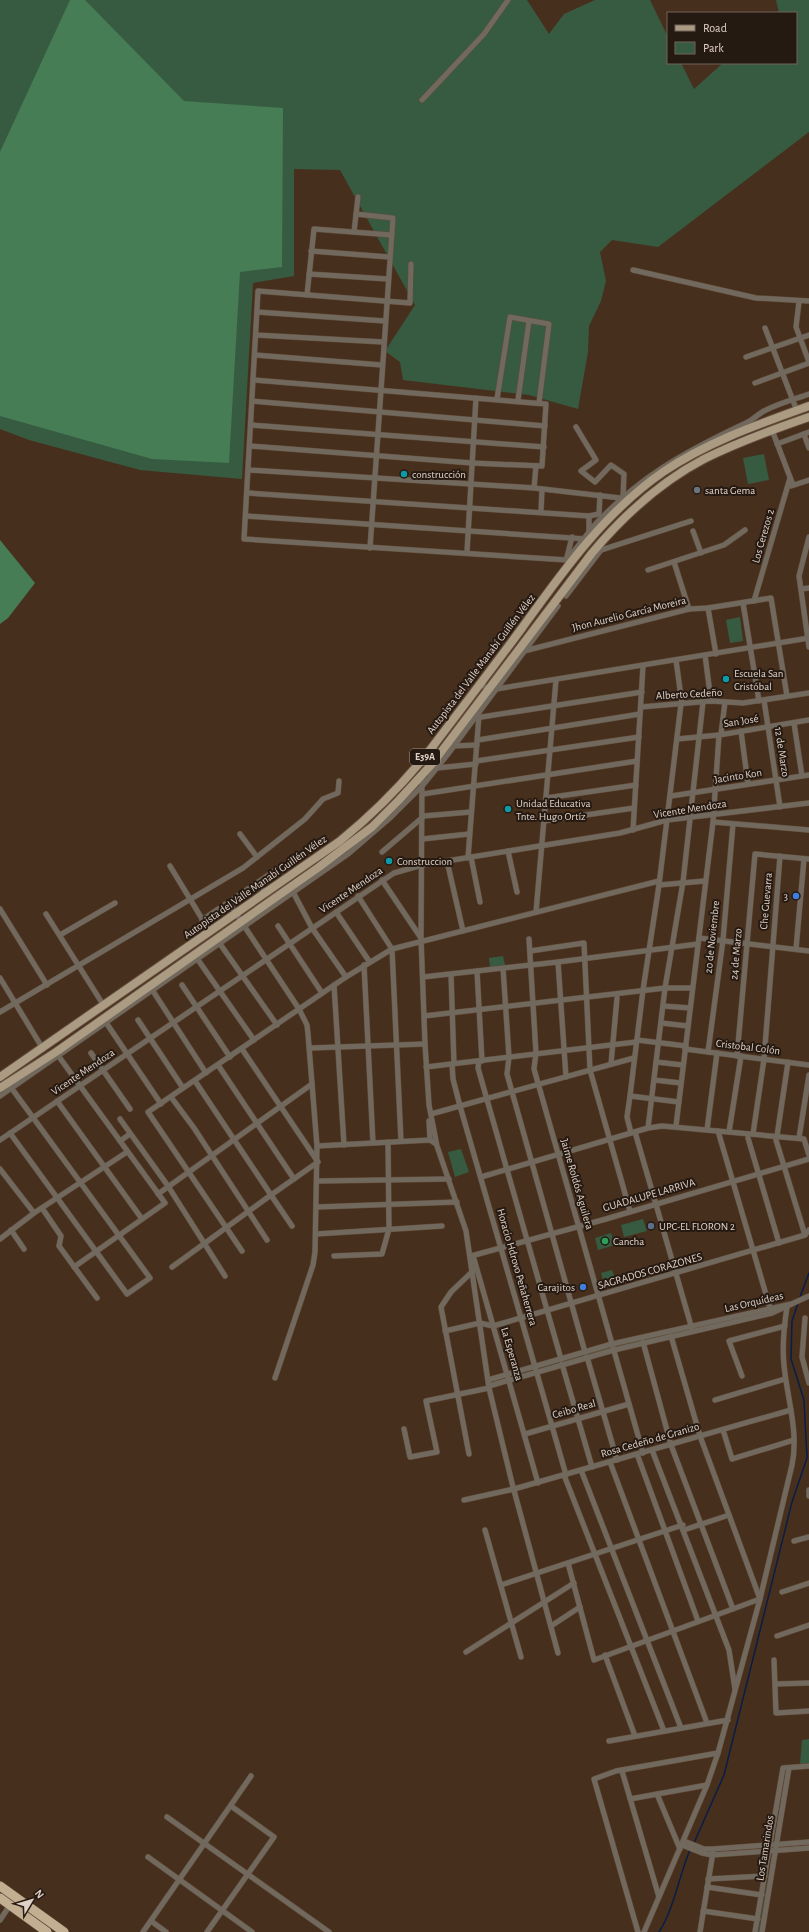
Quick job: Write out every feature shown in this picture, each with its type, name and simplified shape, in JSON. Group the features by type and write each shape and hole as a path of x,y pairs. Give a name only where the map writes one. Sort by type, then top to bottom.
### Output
{"highway":[{"path":"0,1886 64,1932"},
{"path":"0,1898 48,1932"}],"main road":[{"name":"Autopista del Valle Manabí Guillén Vélez","path":"0,1077 43,1049 340,841 380,806 428,754 488,675 587,537 626,498 692,454 726,438 809,406"},
{"name":"Autopista del Valle Manabí Guillén Vélez","path":"0,1088 10,1086 105,1021 291,890 364,834 450,746 592,553 630,512 671,480 710,456 772,430 809,417"}],"street":[{"path":"422,100 484,34 508,0"},
{"path":"354,232 358,197"},
{"path":"356,214 393,218 383,342 370,548"},
{"path":"307,295 314,229 392,235"},
{"path":"311,252 390,257"},
{"path":"412,264 410,303 258,291 248,492 244,540 466,552 569,561 572,537"},
{"path":"633,270 756,298 799,302 809,301"},
{"path":"309,274 388,279"},
{"path":"755,383 809,362 796,327 799,302"},
{"path":"257,312 385,321"},
{"path":"497,399 510,317 549,324 539,403"},
{"path":"518,400 529,321"},
{"path":"765,328 797,411"},
{"path":"256,335 383,342"},
{"path":"746,357 809,335"},
{"path":"255,355 382,365"},
{"path":"250,446 472,463 542,466 546,404 518,400 253,380"},
{"path":"626,498 647,477 688,451 752,420 765,410 809,394"},
{"path":"466,552 476,398"},
{"path":"252,401 545,426"},
{"path":"251,425 544,446"},
{"path":"576,427 596,460 582,471 595,482 612,465 624,474 626,498"},
{"path":"772,430 793,485"},
{"path":"777,444 806,433 809,448"},
{"path":"534,488 536,466"},
{"path":"249,470 534,488 626,498"},
{"name":"Los Cerezos 2","path":"754,601 790,478"},
{"path":"787,488 809,480"},
{"path":"541,512 542,489"},
{"path":"248,492 589,516 599,514 600,495"},
{"path":"246,516 572,537 587,537 589,516"},
{"path":"592,553 691,521"},
{"path":"648,570 724,545 745,530"},
{"path":"693,531 701,553"},
{"path":"809,537 799,576 809,647"},
{"path":"566,596 602,550"},
{"path":"674,562 689,608"},
{"path":"800,589 809,588"},
{"name":"Jhon Aurelio García Moreira","path":"521,651 689,608 708,608 771,598 778,643"},
{"name":"12 de Marzo","path":"743,603 750,648 768,727 780,807"},
{"path":"521,651 558,606"},
{"path":"708,608 716,654"},
{"path":"481,684 493,689 705,656 808,638"},
{"path":"778,643 787,696"},
{"path":"705,656 711,701"},
{"path":"676,660 681,704 671,796 636,1041 627,1117 656,1204 692,1329"},
{"path":"633,830 643,666"},
{"path":"346,977 312,928 291,890 360,844 392,817 423,785 437,768 450,746 478,715 493,689 488,675"},
{"path":"536,912 556,680"},
{"path":"478,715 642,692"},
{"name":"Alberto Cedeño","path":"641,707 711,701 737,703 809,693"},
{"path":"648,1128 660,1023 674,947 692,818 703,702"},
{"path":"676,1126 713,822 720,735 725,702"},
{"path":"450,746 553,727 640,714"},
{"path":"478,715 476,762 469,834 469,858 480,902"},
{"name":"San José","path":"677,739 720,735 809,720"},
{"path":"794,723 802,776"},
{"path":"741,731 748,784"},
{"path":"437,768 639,737"},
{"path":"423,794 637,761"},
{"name":"Jacinto Kon","path":"671,796 809,775"},
{"path":"422,776 423,817 421,940 430,1140"},
{"path":"0,1012 238,871 305,819 318,803 328,796 338,793 339,781"},
{"path":"546,798 636,785"},
{"name":"Vicente Mendoza","path":"0,1140 358,896 382,880 401,870 422,865 633,830 667,820 809,803"},
{"path":"544,821 634,808"},
{"path":"382,852 423,817 471,812"},
{"path":"713,822 809,830"},
{"name":"20 de Noviembre","path":"708,1052 723,940 733,824"},
{"path":"240,834 257,857"},
{"path":"422,839 469,834"},
{"path":"508,851 517,892"},
{"name":"24 de Marzo","path":"729,1132 739,1056 755,854 780,856"},
{"path":"780,856 807,859 796,949"},
{"name":"Che Guevarra","path":"753,1134 764,1059 780,856"},
{"path":"447,861 463,931"},
{"path":"170,866 210,932"},
{"path":"202,920 279,868"},
{"path":"382,880 421,940"},
{"path":"242,1251 189,1170 148,1112 369,961 392,949 421,940 659,883 705,881"},
{"path":"258,883 265,893"},
{"path":"358,896 392,949 401,1141"},
{"path":"60,935 115,903"},
{"path":"228,903 299,1009 307,1025 310,1048 318,1162 314,1260 275,1378"},
{"path":"0,909 47,985"},
{"path":"336,912 369,961"},
{"path":"46,914 104,1006"},
{"path":"278,926 288,944 322,993"},
{"path":"699,938 809,951"},
{"name":"Jaime Roldós Aguilera","path":"529,939 536,1053 534,1069 643,1452"},
{"path":"218,941 277,1025"},
{"path":"530,951 584,943 590,1070 630,1211"},
{"path":"423,977 584,959 698,944"},
{"path":"196,957 254,1040"},
{"path":"558,962 566,1077"},
{"path":"364,965 373,1143"},
{"path":"503,968 509,1057 506,1074 617,1460"},
{"path":"477,971 480,1061 478,1068 592,1467"},
{"name":"Horacio Hdrovo Peñaherrera","path":"451,974 453,1013 453,1079 460,1106 565,1475 664,1731"},
{"path":"0,978 43,1049"},
{"path":"182,985 230,1057"},
{"path":"334,985 344,1145"},
{"path":"151,988 206,1073"},
{"path":"424,1016 643,990 692,988"},
{"path":"611,1064 617,998"},
{"path":"663,1006 690,1008"},
{"path":"138,1020 183,1088"},
{"path":"105,1021 161,1104"},
{"path":"660,1023 688,1026"},
{"name":"Cristobal Colón","path":"426,1067 636,1041 658,1042 708,1052 809,1065"},
{"path":"310,1048 425,1044"},
{"path":"242,1049 318,1162"},
{"path":"91,1053 130,1109"},
{"path":"707,1130 718,1053"},
{"path":"57,1054 165,1203 74,1268"},
{"path":"431,1114 634,1058"},
{"path":"656,1062 683,1065"},
{"path":"788,1062 776,1138 805,1235"},
{"path":"218,1065 294,1179"},
{"path":"799,1138 809,1075"},
{"path":"654,1080 681,1083"},
{"path":"195,1081 292,1226"},
{"path":"158,1194 189,1170 312,1084"},
{"path":"0,1096 10,1086 150,1278 127,1294 10,1133"},
{"path":"630,1096 679,1102"},
{"path":"171,1097 194,1128 267,1240"},
{"path":"57,1101 142,1219"},
{"name":"La Esperanza","path":"429,1105 438,1146 466,1231 475,1269 525,1434 538,1483"},
{"path":"120,1119 168,1186 225,1276"},
{"path":"481,1177 609,1141 648,1128 662,1126 676,1126 753,1134 776,1138 799,1138 804,1139 808,1145 809,1155"},
{"path":"718,1131 770,1308"},
{"path":"120,1141 130,1134"},
{"path":"748,1138 779,1243"},
{"path":"317,1146 430,1140 438,1146"},
{"path":"334,1256 382,1254 389,1229 388,1142"},
{"path":"0,1239 34,1213 127,1152"},
{"name":"GUADALUPE LARRIVA","path":"472,1255 656,1204 809,1159"},
{"path":"172,1268 226,1227 318,1162"},
{"path":"0,1169 34,1213"},
{"path":"318,1181 449,1179"},
{"path":"317,1207 457,1202"},
{"path":"42,1208 61,1236 58,1246 96,1298"},
{"path":"316,1234 442,1226"},
{"path":"11,1230 24,1249"},
{"path":"805,1235 809,1230"},
{"name":"SAGRADOS CORAZONES","path":"493,1326 677,1274 805,1235"},
{"path":"475,1269 480,1323 489,1387 514,1489 558,1653"},
{"path":"469,1454 441,1307 451,1292 475,1269"},
{"path":"644,1932 707,1785 736,1692 760,1599 793,1459 794,1440 791,1410 783,1364 785,1326 789,1306 807,1297"},
{"name":"Las Orquídeas","path":"613,1347 671,1336 770,1308 789,1306"},
{"name":"Las Orquídeas","path":"404,1429 410,1457 437,1452 426,1400 457,1395 489,1387 562,1362 613,1347 772,1313 789,1306"},
{"path":"805,1318 802,1350 809,1383"},
{"path":"446,1331 480,1323 493,1326"},
{"path":"742,1376 729,1341 785,1326"},
{"path":"671,1336 700,1436 760,1599"},
{"path":"644,1342 671,1444 733,1609"},
{"name":"Las Orquídeas","path":"488,1380 534,1366 562,1362"},
{"path":"715,1400 785,1380"},
{"name":"Ceibo Real","path":"525,1434 629,1404"},
{"name":"Rosa Cedeño de Granizo","path":"464,1500 538,1483 791,1410"},
{"path":"723,1430 732,1458 794,1440"},
{"path":"652,1450 729,1650 736,1692"},
{"path":"637,1454 698,1621"},
{"path":"610,1462 707,1723"},
{"path":"581,1470 682,1728"},
{"path":"501,1585 666,1531 702,1524 729,1515"},
{"path":"485,1530 521,1657"},
{"path":"794,1541 809,1537"},
{"path":"568,1563 594,1660 672,1630 760,1599"},
{"path":"466,1652 574,1583"},
{"path":"782,1592 809,1583"},
{"path":"551,1626 580,1607"},
{"path":"777,1636 809,1624"},
{"path":"605,1655 635,1736"},
{"path":"774,1660 776,1713 809,1711"},
{"path":"775,1684 809,1683"},
{"path":"609,1741 728,1720"},
{"path":"638,1932 594,1779 622,1771 718,1753"},
{"path":"789,1768 809,1766"},
{"name":"Los Tamarindos","path":"756,1932 783,1768 789,1768 762,1932"},
{"path":"622,1771 660,1897"},
{"path":"143,1932 251,1776"},
{"path":"630,1799 707,1785"},
{"path":"657,1794 682,1845 703,1851 713,1852 769,1851 809,1848"},
{"path":"206,1932 274,1837 231,1806"},
{"path":"167,1817 248,1873 329,1932"},
{"path":"713,1852 776,1844 809,1842"},
{"path":"700,1932 713,1852"},
{"path":"148,1857 252,1932"},
{"path":"708,1879 765,1876"},
{"path":"707,1887 762,1895"},
{"path":"0,1920 10,1905"},
{"path":"703,1911 758,1919"},
{"path":"151,1922 166,1932"}],"green space":[{"path":"0,0 527,0 549,34 564,14 595,0 650,0 667,35 667,64 682,64 694,89 722,64 797,64 797,12 779,12 776,0 809,0 809,132 658,247 612,240 600,252 606,281 601,301 589,326 588,352 578,409 529,395 403,380 400,362 385,351 415,305 340,170 294,169 294,276 253,283 242,479 140,470 29,440 0,429"},
{"path":"70,0 85,0 184,101 283,108 282,267 240,272 229,463 152,459 0,416 0,152"},
{"path":"764,454 769,480 748,484 743,458"},
{"path":"0,540 35,583 8,618 0,624"},
{"path":"740,617 743,641 730,643 726,620"},
{"path":"503,956 505,965 490,967 489,958"},
{"path":"461,1149 469,1172 455,1177 448,1152"},
{"path":"643,1219 647,1231 624,1237 621,1225"},
{"name":"Cancha","path":"611,1233 615,1245 598,1250 595,1238"},
{"path":"612,1270 617,1284 605,1287 601,1273"},
{"path":"688,1329 688,1331 617,1347 617,1345"},
{"path":"609,1347 609,1349 538,1369 538,1368"},
{"path":"809,1739 809,1763 800,1764 802,1740"},
{"path":"771,1856 759,1932 758,1932"}],"waterway":[{"path":"800,1297 809,1273"},
{"path":"694,1843 724,1775 792,1502 807,1458 804,1400 791,1359 792,1321 798,1303"},
{"path":"659,1932 669,1913 690,1850"}],"place":[{"name":"construcción","path":"404,474"},
{"name":"santa Gema","path":"697,490"},
{"name":"Escuela San Cristóbal","path":"726,679"},
{"name":"Unidad Educativa Tnte. Hugo Ortíz","path":"508,809"},
{"name":"Construccion","path":"389,861"},
{"name":"3","path":"796,896"},
{"name":"UPC-EL FLORON 2","path":"651,1226"},
{"name":"Cancha","path":"605,1241"},
{"name":"Carajitos","path":"583,1287"}]}
